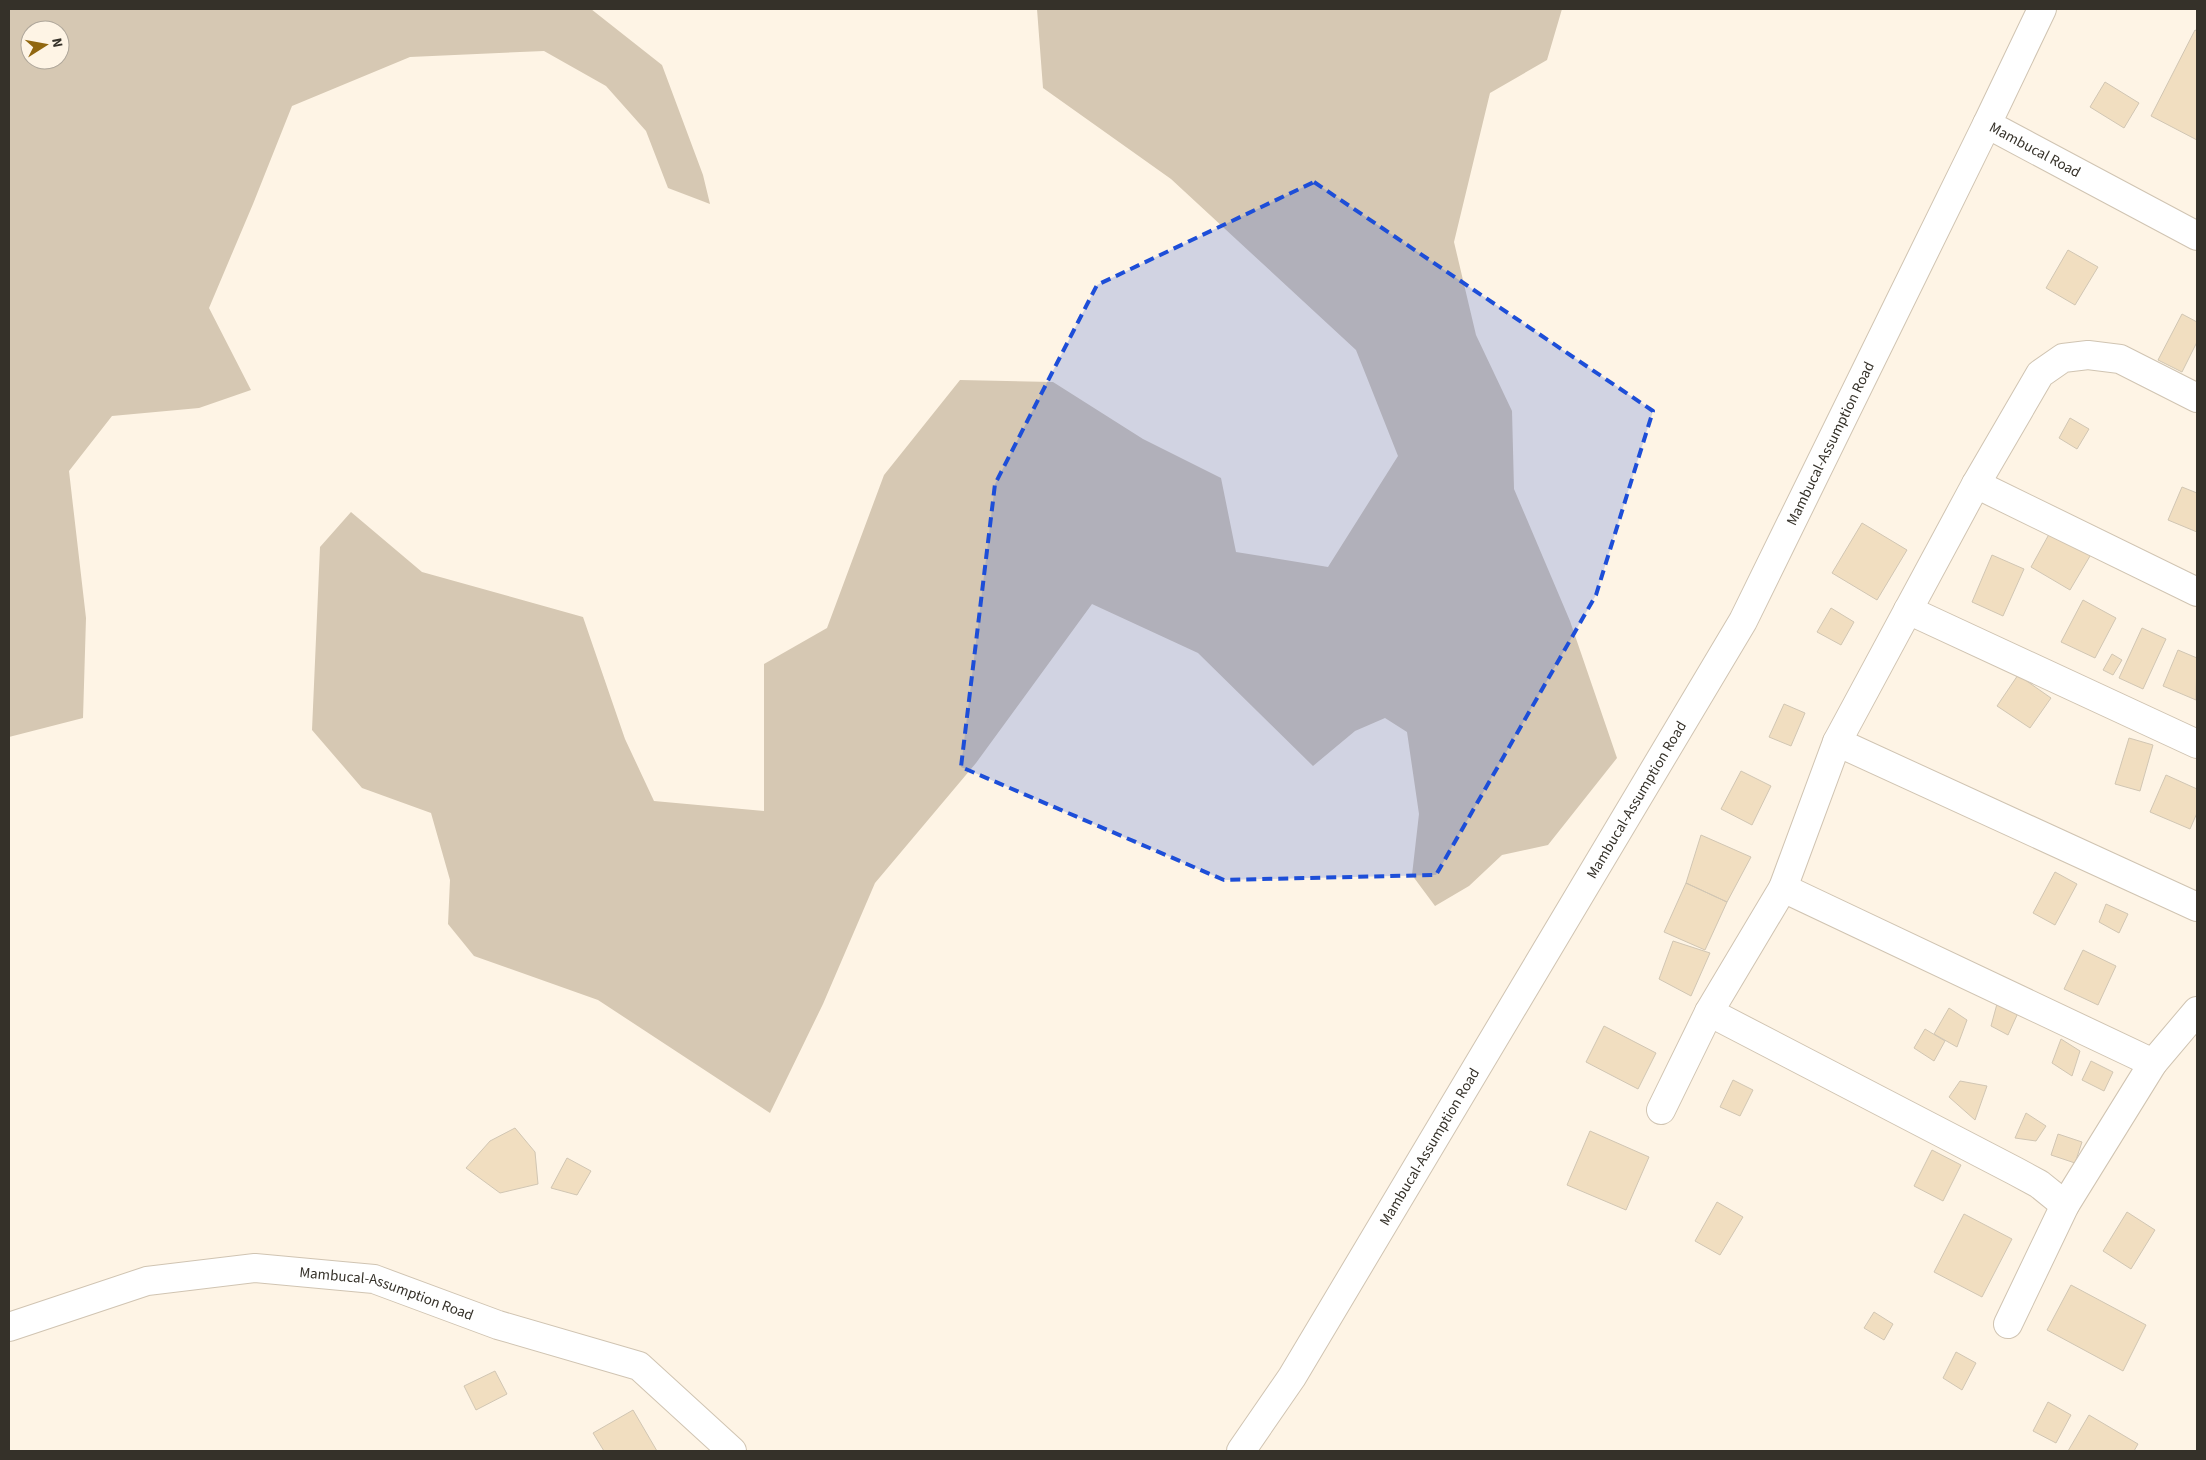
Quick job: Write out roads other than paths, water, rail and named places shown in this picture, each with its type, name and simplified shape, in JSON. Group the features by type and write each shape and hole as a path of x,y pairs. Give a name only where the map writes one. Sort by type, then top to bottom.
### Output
{"street":[{"name":"Mambucal Road","path":"2042,9 1987,124 2197,236"},
{"name":"Mambucal-Assumption Road","path":"1241,1451 1292,1377 1743,621 1987,124"},
{"path":"1661,1110 1708,1012 1783,888 1836,742 1976,484 2040,374 2063,358 2088,355 2120,359 2197,398"},
{"path":"1976,484 2197,592"},
{"path":"1908,610 2197,744"},
{"path":"1836,742 2197,907"},
{"path":"1783,888 2153,1063"},
{"path":"2008,1324 2065,1205 2153,1063 2197,1011"},
{"path":"1708,1012 2015,1170 2039,1184 2065,1205"},
{"name":"Mambucal-Assumption Road","path":"9,1327 147,1281 255,1268 374,1279 498,1325 639,1366 732,1451"}]}
